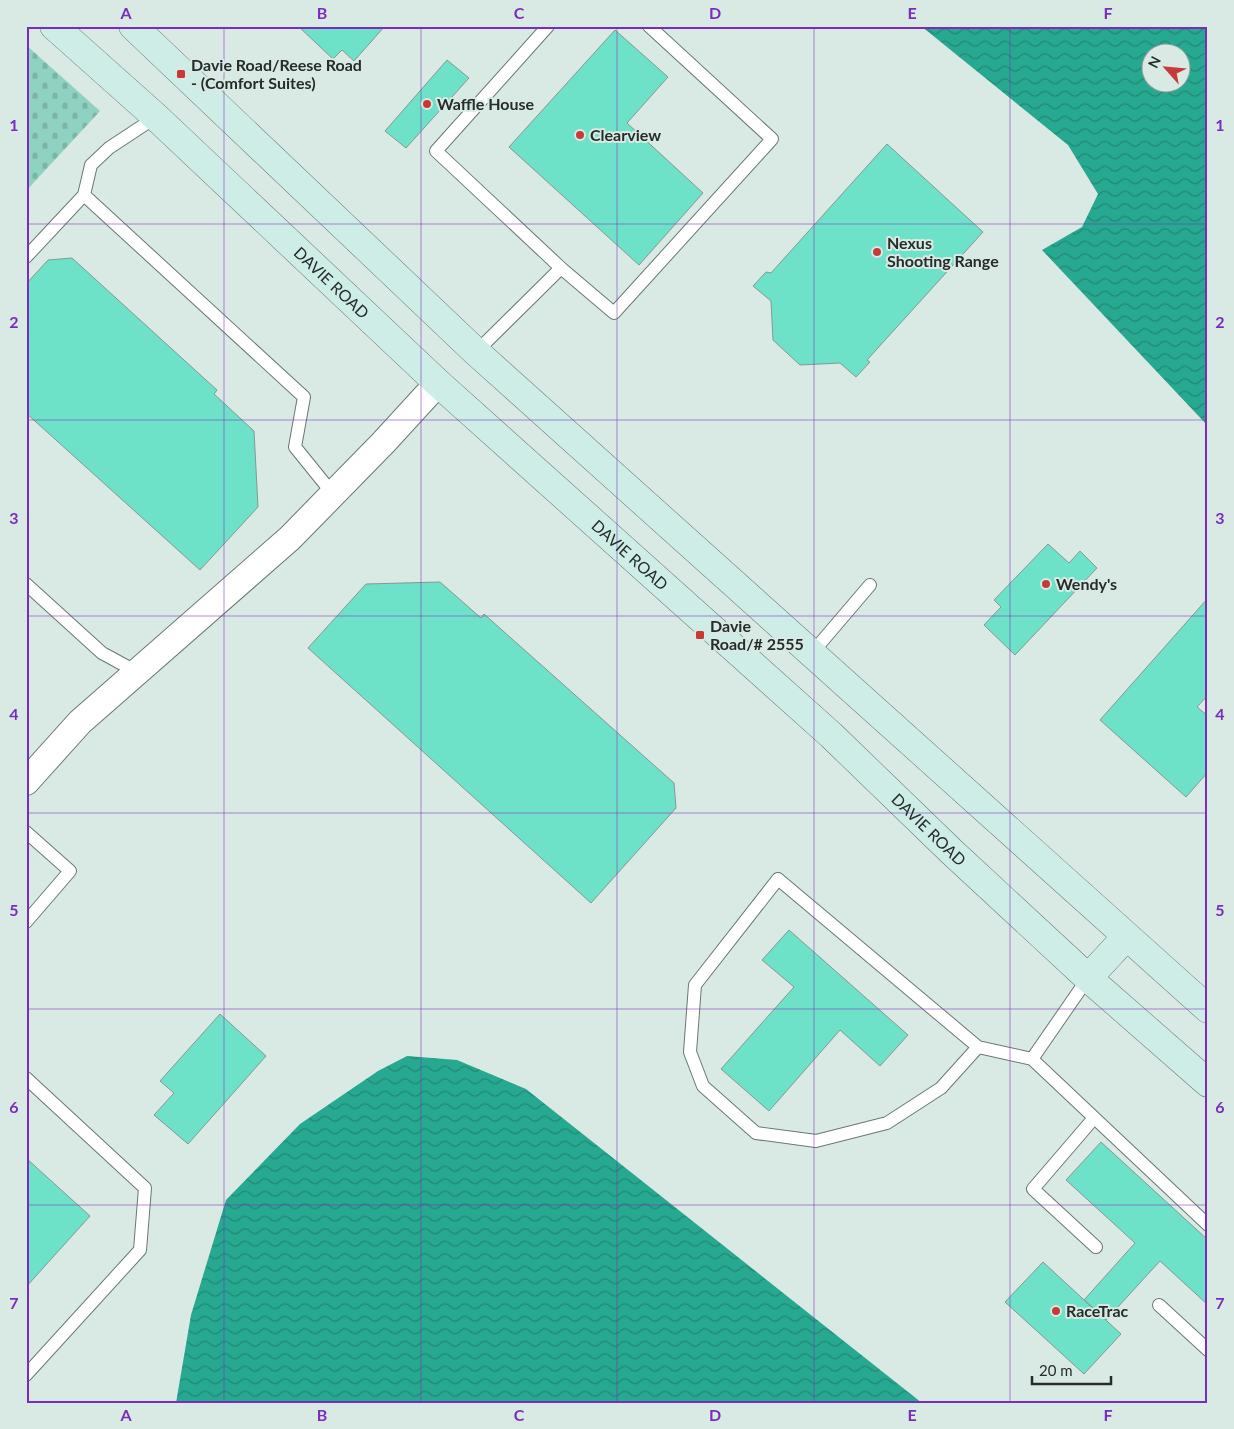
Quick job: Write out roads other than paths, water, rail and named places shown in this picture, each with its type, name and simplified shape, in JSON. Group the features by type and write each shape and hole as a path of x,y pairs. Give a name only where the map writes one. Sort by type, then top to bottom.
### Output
{"main road":[{"name":"DAVIE ROAD","path":"54,26 156,117 438,383 831,735 952,852 1088,978 1208,1083"},
{"path":"133,26 476,352 1208,1009"},
{"path":"1088,978 1126,937"}],"street":[{"path":"26,782 80,722 290,538 438,383"}],"lane":[{"path":"548,26 436,151 561,268 614,313 772,139 649,26"},
{"path":"26,258 84,195 91,165 109,148 156,117"},
{"path":"84,195 304,397 295,447 333,494"},
{"path":"476,352 561,268"},
{"path":"26,584 102,652 137,672"},
{"path":"812,653 870,585"},
{"path":"26,832 70,871 26,922"},
{"path":"978,1047 941,1088 887,1123 816,1141 756,1133 703,1086 690,1052 695,985 778,879 978,1047 1032,1059 1208,1225"},
{"path":"1032,1059 1088,978"},
{"path":"26,1078 145,1188 140,1250 26,1375"},
{"path":"1094,1118 1033,1188 1096,1247"},
{"path":"1159,1305 1208,1350"}],"water":[{"path":"921,26 1208,26 1208,426 1042,250 1082,227 1098,194 1068,145"},
{"path":"407,1056 457,1060 526,1089 922,1403 176,1403 191,1315 226,1200 300,1124 378,1071"}],"place":[{"name":"Davie Road/Reese Road - (Comfort Suites)","path":"181,74"},
{"name":"Waffle House","path":"427,104"},
{"name":"Clearview","path":"580,135"},
{"name":"Nexus Shooting Range","path":"877,252"},
{"name":"Wendy's","path":"1046,584"},
{"name":"Davie Road/# 2555","path":"700,635"},
{"name":"RaceTrac","path":"1056,1311"}]}
